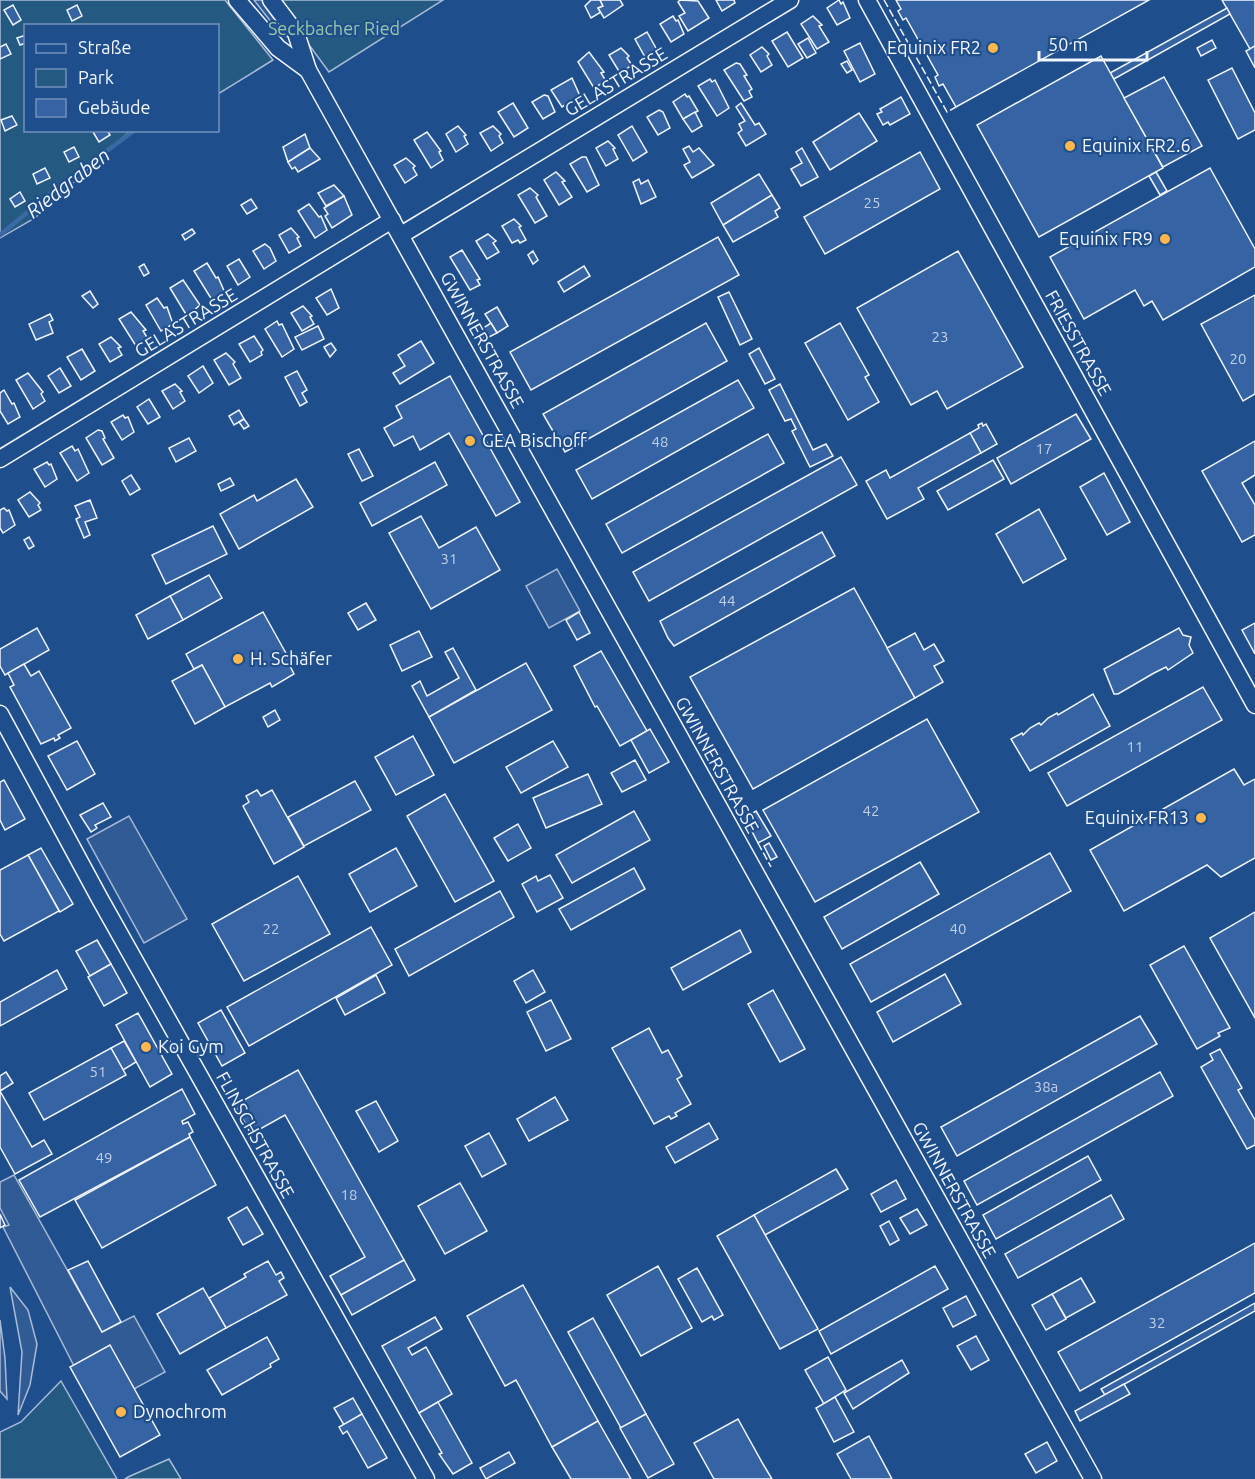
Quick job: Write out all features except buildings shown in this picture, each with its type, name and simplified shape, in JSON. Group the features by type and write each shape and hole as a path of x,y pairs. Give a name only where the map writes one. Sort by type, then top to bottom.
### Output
{"street":[{"name":"GWINNERSTRASSE","path":"237,0 278,48 308,70"},
{"name":"GWINNERSTRASSE","path":"271,0 296,33 308,70 1093,1479"},
{"name":"GELASTRASSE","path":"401,235 790,0"},
{"name":"FRIESSTRASSE","path":"867,0 1255,705"},
{"name":"GELASTRASSE","path":"0,459 393,220"},
{"name":"FLINSCHSTRASSE","path":"0,714 106,909 426,1479"}],"green space":[{"path":"0,0 225,0 273,60 219,93 219,24 24,24 24,132 129,132 35,218 0,238"},
{"name":"Seckbacher Ried","path":"276,0 443,0 329,72"},
{"path":"61,1381 117,1479 0,1479 0,1432 21,1422"},
{"path":"169,1459 181,1479 125,1479 128,1477"}],"shaded area":[{"path":"254,0 264,0 294,37 282,36"},
{"path":"557,569 580,611 549,628 526,586"},
{"path":"129,816 187,919 144,943 87,839"},
{"path":"14,1175 102,1332 134,1316 165,1372 134,1389 74,1366 3,1227 9,1225 0,1208 0,1182"},
{"path":"10,1287 28,1310 37,1344 30,1385 18,1415 22,1352"},
{"path":"0,1320 5,1358 7,1399 0,1391"}],"waterway":[{"name":"Riedgraben","path":"0,235 57,188 132,132"}],"fence":[{"path":"884,0 947,112 956,107"},
{"path":"758,843 771,867"}],"place":[{"name":"Equinix FR2","path":"993,48"},
{"name":"Equinix FR2.6","path":"1070,146"},
{"name":"Equinix FR9","path":"1165,239"},
{"name":"GEA Bischoff","path":"470,441"},
{"name":"H. Schäfer","path":"238,659"},
{"name":"Equinix FR13","path":"1201,818"},
{"name":"Koi Gym","path":"146,1047"},
{"name":"Dynochrom","path":"121,1412"}]}
